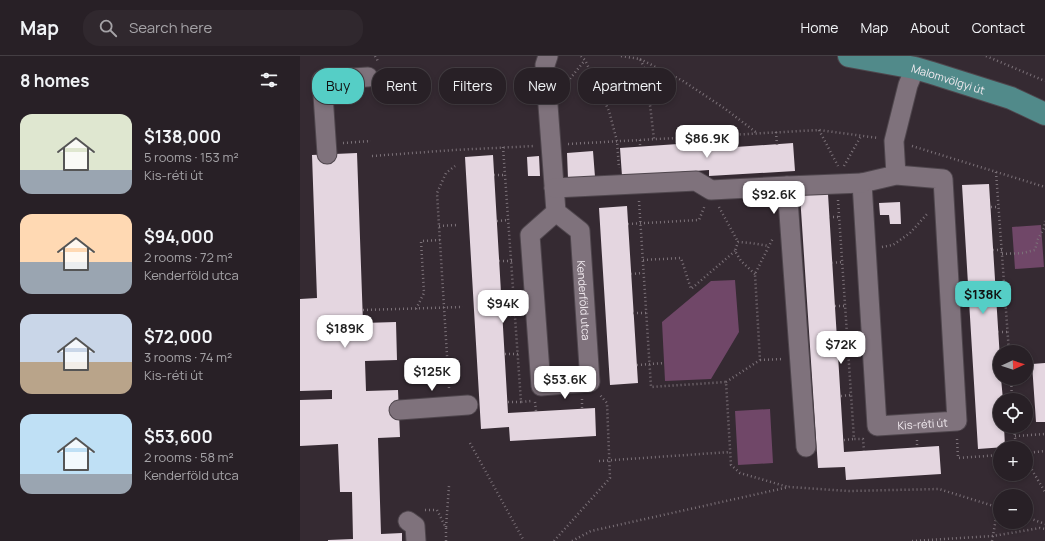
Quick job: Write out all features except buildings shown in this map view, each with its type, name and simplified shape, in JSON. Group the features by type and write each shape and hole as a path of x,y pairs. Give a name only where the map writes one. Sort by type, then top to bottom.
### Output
{"main road":[{"name":"Malomvölgyi út","path":"849,56 915,68 932,73 1010,98 1045,114"}],"street":[{"path":"545,68 548,56"},
{"path":"896,175 894,140 908,86 915,68"},
{"path":"326,149 316,81 368,77"},
{"path":"548,104 556,212 530,235 541,386 586,390"},
{"name":"Kis-réti út","path":"896,175 943,179 957,421 876,426 862,183 896,175"},
{"path":"554,188 582,182 620,184 696,181 711,190 862,183"},
{"path":"787,186 806,447"},
{"name":"Kenderföld utca","path":"556,212 580,231 586,390"},
{"path":"399,410 459,406"},
{"path":"408,521 415,526 416,541"}],"path":[{"path":"581,56 585,60 609,111 617,141 620,184"},
{"path":"621,56 640,59 688,85 724,108 757,133"},
{"path":"986,56 1045,81"},
{"path":"640,59 650,80 650,105 654,139"},
{"path":"570,79 585,60"},
{"path":"819,130 841,172 861,136"},
{"path":"372,156 454,150 819,130 894,140 1045,187"},
{"path":"776,132 777,144"},
{"path":"735,134 735,147"},
{"path":"687,137 687,143"},
{"path":"640,140 640,146"},
{"path":"326,149 371,141"},
{"path":"455,166 446,173 437,193 444,308 459,406"},
{"path":"996,172 1008,345"},
{"path":"494,175 505,175"},
{"path":"837,184 854,439"},
{"path":"628,224 699,220 711,190"},
{"path":"643,260 681,258 691,289 735,251 738,242 711,190"},
{"path":"865,248 893,246 910,233 926,215 944,204"},
{"path":"991,207 999,207"},
{"path":"639,208 651,386 726,382 760,360 799,357"},
{"path":"829,217 839,217"},
{"path":"497,221 508,220"},
{"path":"993,250 1022,253 1035,250 1038,239 1044,228 1045,221"},
{"path":"439,226 458,225"},
{"path":"760,360 755,274 776,233"},
{"path":"416,309 424,293 421,241 440,240"},
{"path":"738,242 769,246"},
{"path":"735,251 741,261 755,274"},
{"path":"499,261 512,261"},
{"path":"832,263 842,262"},
{"path":"631,274 643,273"},
{"path":"996,290 1005,289"},
{"path":"835,306 845,306"},
{"path":"363,310 463,307"},
{"path":"633,313 646,313"},
{"path":"502,315 515,315"},
{"path":"998,332 1007,332"},
{"path":"838,349 848,348"},
{"path":"505,354 518,354"},
{"path":"637,365 665,363"},
{"path":"726,382 731,465 740,473 789,487 849,491 939,489 993,506"},
{"path":"554,541 610,478 607,403 586,390 582,408"},
{"path":"841,396 851,395"},
{"path":"535,401 536,411"},
{"path":"508,402 521,402"},
{"path":"957,421 958,458 993,456"},
{"path":"1014,433 1015,441"},
{"path":"1015,436 1045,434"},
{"path":"844,440 863,439 864,451"},
{"path":"470,443 524,541"},
{"path":"599,461 730,452"},
{"path":"1033,453 1045,452"},
{"path":"1033,472 1045,492"},
{"path":"446,541 449,486"},
{"path":"572,541 591,531 789,487"},
{"path":"425,510 437,510 446,528"},
{"path":"1033,520 1045,524"},
{"path":"912,541 993,536 1045,528"},
{"path":"992,541 994,529"}],"shaded area":[{"path":"1041,225 1044,267 1015,269 1012,227"},
{"path":"735,280 739,332 711,379 665,381 662,322 711,281"},
{"path":"770,409 773,463 738,465 735,411"}]}
